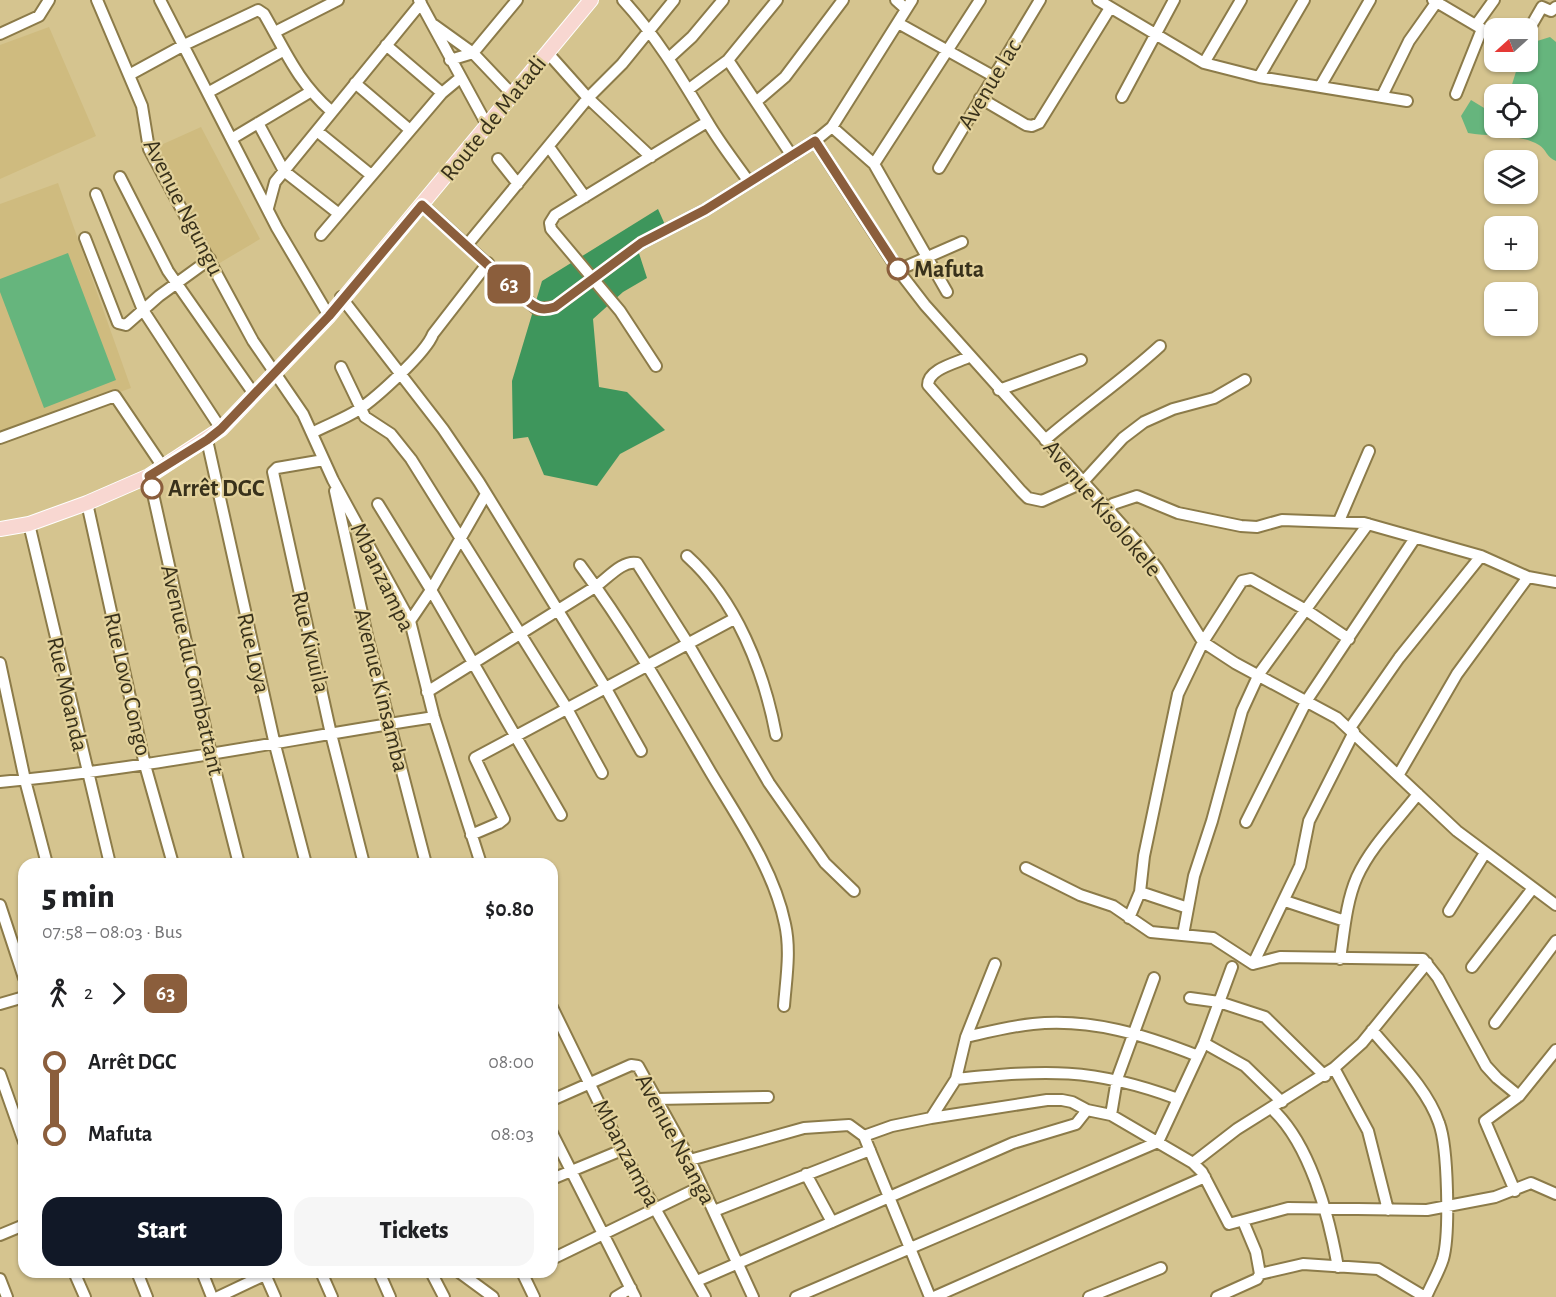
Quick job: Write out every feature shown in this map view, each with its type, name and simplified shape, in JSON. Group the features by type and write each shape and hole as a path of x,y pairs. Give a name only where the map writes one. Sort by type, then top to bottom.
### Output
{"main road":[{"name":"Route de Matadi","path":"0,529 29,524 87,503 149,476 221,429 329,316 591,0"}],"street":[{"path":"0,34 39,16 49,0"},
{"name":"Avenue Ngungu","path":"97,0 143,111 149,149 253,341 277,372"},
{"path":"162,0 277,228 329,316"},
{"path":"274,33 338,0"},
{"path":"623,0 650,29 689,89 707,122 749,182"},
{"path":"468,245 588,98 622,64 674,0"},
{"path":"669,58 692,37 723,0"},
{"path":"689,89 728,60 777,0"},
{"path":"758,101 785,77 843,0"},
{"path":"422,205 537,309 545,310 555,307 641,243 705,210 815,141 832,127 909,4 896,0"},
{"path":"874,164 980,0"},
{"name":"Avenue lac","path":"939,168 1040,0"},
{"path":"1122,97 1174,0"},
{"path":"1204,63 1241,0"},
{"path":"1259,77 1304,0"},
{"path":"1321,85 1370,0"},
{"path":"1456,94 1479,27 1494,0"},
{"path":"1382,96 1409,41 1436,1 1484,30"},
{"path":"268,208 275,182 420,2 487,125"},
{"path":"450,60 473,53 512,2"},
{"path":"980,98 1026,125 1032,126 1039,123 1105,3 1204,63 1259,77 1321,85 1407,101"},
{"path":"129,75 260,6 283,51 310,92 331,111"},
{"path":"1536,18 1542,7 1551,11 1556,7"},
{"path":"898,22 993,76"},
{"path":"432,24 473,53 512,94"},
{"path":"386,45 442,93"},
{"path":"208,92 283,51"},
{"path":"547,52 588,98 651,157"},
{"path":"728,60 758,101 792,156"},
{"path":"321,235 442,93 460,78"},
{"path":"355,83 410,130"},
{"path":"233,138 310,92"},
{"path":"656,366 620,311 551,229 550,223 555,215 707,122"},
{"path":"258,123 284,171 339,214"},
{"path":"832,127 874,164 947,292"},
{"path":"317,130 372,175"},
{"name":"Avenue Kisolokele","path":"815,141 898,270 969,357 1157,568 1203,642 1235,663 1307,700 1352,730 1418,794 1485,853 1555,903"},
{"path":"549,147 585,197"},
{"path":"498,159 518,184"},
{"path":"120,177 145,221 160,257 254,394"},
{"path":"96,194 143,309 221,429"},
{"path":"85,238 118,323 126,325 143,309 210,259"},
{"path":"898,270 963,242"},
{"path":"312,433 360,409 399,376 429,344 433,334 488,263"},
{"path":"341,299 442,429 486,494 605,687 641,751"},
{"path":"1045,440 1082,408 1121,381 1160,346"},
{"path":"969,357 933,373 928,378 928,385 1028,498 1035,501 1042,501 1082,483 1123,438 1144,422 1173,409 1214,398 1245,380"},
{"path":"999,390 1081,360"},
{"path":"341,368 360,409 370,421 391,434 407,453 566,707 602,773"},
{"name":"Mbanzampa","path":"277,372 312,433 333,480 410,621 434,717 479,858"},
{"path":"0,438 115,396 163,467"},
{"name":"Rue Loya","path":"207,440 275,745 304,858"},
{"path":"1339,521 1369,451"},
{"name":"Rue Kivuila","path":"324,460 277,468 273,472 331,734 362,858"},
{"name":"Avenue du Combattant","path":"149,476 211,754 237,858"},
{"name":"Avenue Kinsamba","path":"333,480 368,640 424,858"},
{"path":"410,621 431,590 486,494"},
{"path":"1108,511 1113,504 1137,496 1178,513 1241,526 1257,527 1282,520 1368,524 1481,556 1528,577 1556,582"},
{"name":"Rue Lovo Congo","path":"87,503 146,765 170,858"},
{"path":"378,504 431,590 471,664 516,734 561,816"},
{"name":"Rue Moanda","path":"29,524 86,774 108,858"},
{"path":"1183,935 1194,876 1212,821 1235,731 1259,674 1368,524"},
{"path":"1246,822 1307,700 1415,538"},
{"path":"687,556 720,590 766,685 776,735"},
{"path":"1253,964 1300,866 1309,821 1352,730 1399,658 1481,556"},
{"path":"427,692 596,586 623,565 631,562 637,563 687,642 769,783 825,863 854,891"},
{"path":"580,565 647,665 738,819 778,899 788,948 784,1006"},
{"path":"1399,774 1457,674 1528,577"},
{"path":"1129,918 1140,892 1144,856 1178,694 1203,642 1245,579 1251,579 1306,610 1349,639"},
{"path":"471,835 500,823 504,819 475,763 475,758 687,642 734,619"},
{"path":"0,663 25,780 45,858"},
{"path":"0,782 86,774 275,745 434,717"},
{"path":"1340,959 1345,921 1362,867 1418,794"},
{"path":"1449,911 1485,853"},
{"path":"1026,868 1080,895 1113,906 1151,932 1213,938 1253,964 1280,957 1417,958 1427,963 1438,978 1486,1066 1519,1096"},
{"path":"1472,967 1533,888"},
{"path":"1140,892 1188,908"},
{"path":"1285,901 1345,921"},
{"path":"0,905 18,960"},
{"path":"1495,1023 1556,941"},
{"path":"1193,1163 1271,1108 1325,1076 1362,1044 1427,963"},
{"path":"931,1118 956,1079 966,1037 995,964"},
{"path":"796,1297 1158,1142 1204,1042 1232,967"},
{"path":"1111,1115 1118,1079 1154,978"},
{"path":"1190,998 1219,1002 1265,1017 1325,1076"},
{"path":"0,1004 18,999"},
{"name":"Mbanzampa","path":"558,1019 622,1150 705,1297"},
{"path":"966,1037 1034,1024 1106,1026 1133,1032 1198,1056"},
{"path":"1260,1274 1303,1264 1378,1269 1425,1297 1443,1259 1446,1207 1445,1170 1439,1123 1418,1086 1372,1030"},
{"path":"1204,1042 1245,1066 1282,1102"},
{"path":"1515,1191 1485,1121 1519,1096 1556,1050"},
{"name":"Avenue Nsanga","path":"558,1097 635,1065 640,1068 690,1160 753,1297"},
{"path":"1334,1068 1368,1131 1388,1210"},
{"path":"956,1079 1049,1071 1118,1079 1178,1099"},
{"path":"0,1074 18,1125"},
{"path":"656,1099 768,1097"},
{"path":"864,1136 892,1126 931,1118 1047,1100 1072,1102 1087,1110 1111,1115 1193,1163 1204,1177 1227,1221 1233,1224 1288,1208 1427,1210 1515,1191 1536,1183 1556,1194"},
{"path":"1271,1108 1289,1128 1307,1160 1333,1238 1338,1267"},
{"path":"697,1281 1013,1143 1076,1124 1087,1110"},
{"path":"690,1160 804,1128 849,1125 864,1136 909,1250 932,1297 1204,1177"},
{"path":"558,1144 633,1293 616,1297"},
{"path":"558,1176 622,1150"},
{"path":"714,1211 870,1150"},
{"path":"806,1174 832,1222"},
{"path":"558,1256 702,1186"},
{"path":"1217,1297 1257,1279 1260,1274 1256,1252 1243,1221"},
{"path":"0,1235 18,1228"},
{"path":"1089,1297 1161,1268"},
{"path":"77,1278 85,1297"},
{"path":"139,1278 147,1297"},
{"path":"204,1278 212,1297"},
{"path":"218,1297 257,1278"},
{"path":"269,1278 275,1297"},
{"path":"324,1278 332,1297"},
{"path":"382,1278 390,1297"},
{"path":"434,1278 444,1297"},
{"path":"467,1278 493,1297"},
{"path":"526,1278 534,1297"},
{"path":"0,1279 7,1297"}],"shaded area":[{"path":"49,27 96,136 0,179 0,45"},
{"path":"201,127 260,239 218,264 152,149"},
{"path":"58,183 131,388 0,435 0,204"}],"green space":[{"path":"1550,37 1556,42 1556,161 1531,141 1518,138 1538,138 1538,84 1512,84 1516,72 1538,72 1538,41"},
{"path":"1471,100 1484,108 1484,134 1468,133 1461,116"},
{"path":"658,209 666,227 636,244 647,278 623,292 593,319 599,387 627,392 665,430 620,454 597,486 544,475 528,437 513,439 512,381 542,281"},
{"path":"68,253 116,380 44,408 0,292 0,279"}],"bus line":[{"name":"63","path":"152,488 149,476 221,429 329,316 422,205 526,300 537,309 545,310 555,307 641,243 705,210 815,141 898,269"}],"place":[{"name":"Mafuta","path":"898,269"},
{"name":"Arrêt DGC","path":"152,488"}]}
